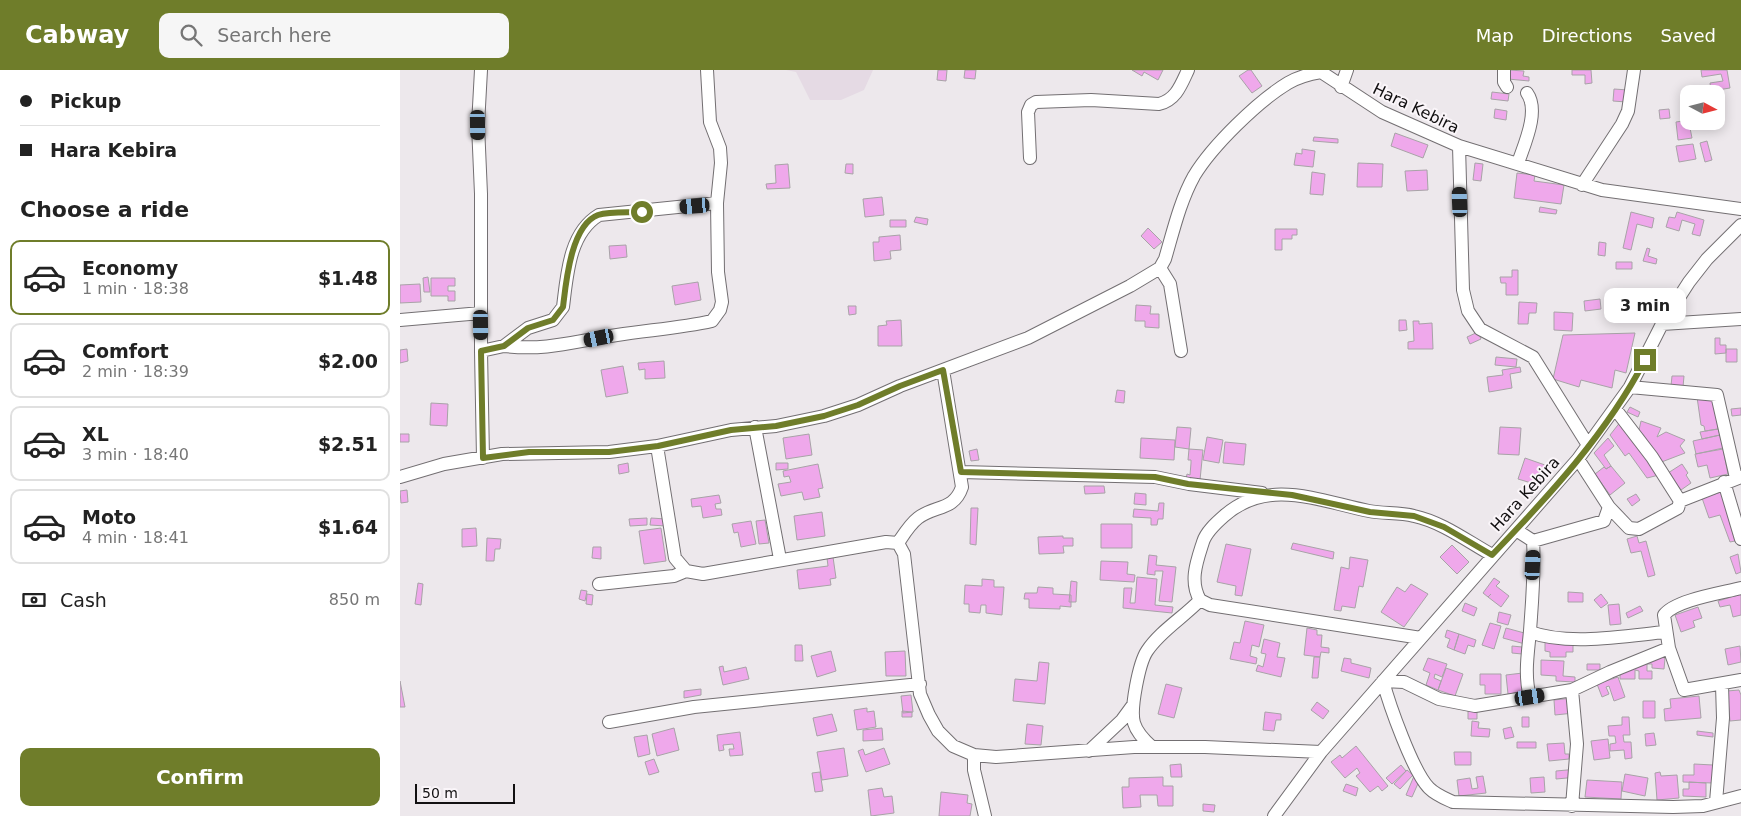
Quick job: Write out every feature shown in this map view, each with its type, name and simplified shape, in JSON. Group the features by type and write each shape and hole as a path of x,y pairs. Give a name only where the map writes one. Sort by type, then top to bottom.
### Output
{"street":[{"path":"481,70 478,125 481,194 483,458"},
{"path":"481,351 504,346 539,349 564,346 616,335 712,321 720,310 722,302 718,272 717,203 721,162 720,148 710,122 706,70"},
{"path":"1030,158 1028,112 1030,105 1036,102 1091,100 1159,104 1167,102 1174,96 1188,70"},
{"path":"1341,87 1347,70"},
{"path":"1504,70 1504,82 1507,87"},
{"path":"1582,184 1625,118 1634,70"},
{"path":"400,477 444,464 483,458 529,452 609,452 658,446 731,430 755,428 824,416 858,405 900,386 1028,338 1109,297 1160,268 1165,259 1194,176 1208,157 1233,130 1288,83 1304,75 1319,71"},
{"name":"Hara Kebira","path":"1319,71 1382,112 1458,146 1602,190 1741,210"},
{"path":"1518,163 1528,133 1532,107 1531,98 1527,93"},
{"path":"1458,146 1463,290 1468,311 1480,329 1533,357 1588,445"},
{"path":"504,346 528,328 553,320 559,315 563,307 574,248 580,232 587,222 599,215 717,203"},
{"name":"Hara Kebira","path":"1274,816 1321,752 1578,459 1616,410 1630,388 1662,324 1688,282 1707,259 1741,225"},
{"path":"1160,268 1170,284 1181,351"},
{"path":"400,320 481,312"},
{"path":"1662,324 1741,319"},
{"path":"898,543 910,524 920,516 946,506 959,497 962,487 943,370"},
{"path":"1630,388 1717,395 1734,479 1741,539"},
{"path":"1578,459 1623,525 1634,530 1678,508 1680,501 1652,457 1616,410"},
{"path":"755,428 780,559"},
{"path":"658,446 675,558 686,571"},
{"path":"961,472 1155,477 1188,484 1322,500 1370,512 1414,516 1444,527 1492,555"},
{"path":"1680,501 1734,479"},
{"path":"1269,494 1253,497 1230,510 1205,536 1194,572 1196,593 1200,600 1210,606 1421,638"},
{"path":"1516,530 1533,541 1604,521 1609,507"},
{"path":"1530,697 1527,686 1527,659 1530,632 1533,541"},
{"path":"599,584 674,576 686,571 703,574 780,559 829,554 886,542 898,543"},
{"path":"898,543 904,554 920,694 938,731 953,746 974,755 996,757 1089,751 1205,747 1321,752"},
{"path":"1741,588 1670,609 1664,615 1665,632 1669,648 1684,690 1722,685 1741,680"},
{"path":"1152,748 1136,730 1133,720 1133,706 1147,651 1200,600"},
{"path":"1530,632 1540,636 1581,638 1665,632"},
{"path":"1669,648 1572,690 1475,706 1439,699 1404,682 1383,681 1388,700 1419,774 1438,796 1453,802 1535,810 1572,806 1673,808 1703,806 1741,796"},
{"path":"609,722 694,707 920,684"},
{"path":"1716,802 1723,718 1722,685"},
{"path":"1572,690 1577,744 1572,806"},
{"path":"1089,751 1122,720 1133,706"},
{"path":"974,755 974,770 985,816"}],"shaded area":[{"path":"786,70 873,70 864,90 841,100 810,100 796,72"}],"building":[{"path":"938,70 947,70 946,81 937,80"},
{"path":"965,70 976,70 975,79 964,78"},
{"path":"1132,70 1163,70 1158,80 1144,72 1142,76"},
{"path":"1251,70 1262,86 1252,93 1239,76"},
{"path":"1509,70 1524,71 1523,76 1529,77 1529,81 1508,79"},
{"path":"1572,70 1591,70 1592,83 1585,84 1585,75 1572,75"},
{"path":"1701,70 1727,70 1730,88 1725,89 1725,85 1710,85 1710,83 1723,81 1721,74 1702,77"},
{"path":"1614,89 1628,90 1626,102 1613,101"},
{"path":"1492,92 1509,94 1508,101 1491,99"},
{"path":"1495,109 1507,111 1506,120 1494,118"},
{"path":"1669,109 1670,118 1660,119 1659,110"},
{"path":"1680,121 1680,130 1690,130 1692,138 1678,140 1676,122"},
{"path":"1395,133 1428,145 1423,158 1391,146"},
{"path":"1314,137 1338,139 1338,143 1313,141"},
{"path":"1707,141 1712,160 1705,162 1700,143"},
{"path":"1693,144 1696,159 1679,162 1676,146"},
{"path":"1302,149 1315,151 1313,167 1294,165 1296,153 1302,154"},
{"path":"1358,163 1383,164 1382,187 1357,187"},
{"path":"1475,163 1483,164 1481,181 1473,180"},
{"path":"788,164 790,188 767,189 766,184 776,183 775,165"},
{"path":"846,164 853,164 853,174 845,173"},
{"path":"1427,170 1428,190 1407,191 1405,171"},
{"path":"1312,172 1325,174 1323,195 1310,194"},
{"path":"1517,173 1535,175 1534,181 1564,185 1561,204 1514,198"},
{"path":"882,197 884,215 865,217 863,199"},
{"path":"1540,207 1557,210 1556,214 1539,212"},
{"path":"1631,212 1654,218 1652,228 1637,224 1631,250 1623,248"},
{"path":"1677,212 1704,220 1700,236 1692,234 1695,224 1682,220 1679,231 1666,227 1669,217 1675,218"},
{"path":"916,217 928,219 927,225 914,222"},
{"path":"890,220 906,220 906,227 890,227"},
{"path":"1148,228 1162,242 1154,249 1141,236"},
{"path":"1275,229 1297,229 1297,235 1292,235 1292,239 1282,239 1282,250 1275,250"},
{"path":"900,235 901,250 890,251 891,259 874,261 873,242 879,242 879,237"},
{"path":"1599,242 1606,243 1605,256 1598,255"},
{"path":"626,245 627,257 610,259 609,246"},
{"path":"1647,248 1650,249 1648,256 1657,259 1656,264 1643,261"},
{"path":"1616,262 1632,262 1632,269 1616,269"},
{"path":"1512,270 1518,270 1518,295 1506,295 1506,283 1501,283 1500,277 1512,277"},
{"path":"428,277 430,292 424,292 423,278"},
{"path":"431,278 455,278 455,286 448,286 448,291 455,291 455,301 448,301 448,296 431,296"},
{"path":"698,282 701,300 675,305 672,286"},
{"path":"420,284 421,302 400,303 400,285"},
{"path":"1600,299 1601,309 1585,311 1584,301"},
{"path":"1519,302 1537,303 1536,313 1529,313 1528,324 1518,324"},
{"path":"1136,305 1151,306 1150,314 1159,314 1159,328 1145,327 1145,321 1135,321"},
{"path":"848,306 856,306 856,314 849,315"},
{"path":"1554,312 1573,313 1572,331 1554,330"},
{"path":"901,320 902,346 878,346 878,326 887,325 886,321"},
{"path":"1399,320 1406,320 1407,330 1399,331"},
{"path":"1413,321 1419,321 1419,324 1432,323 1433,349 1408,349 1408,342 1414,341"},
{"path":"1478,332 1481,339 1470,344 1467,337"},
{"path":"1635,333 1626,373 1615,370 1612,388 1581,380 1579,387 1553,379 1563,335"},
{"path":"1715,338 1720,338 1720,345 1726,345 1726,353 1715,354"},
{"path":"407,349 408,361 400,363 400,350"},
{"path":"1726,349 1737,349 1737,362 1726,362"},
{"path":"1496,357 1517,359 1516,367 1495,365"},
{"path":"664,361 665,378 645,379 645,369 639,370 638,363"},
{"path":"623,366 628,393 606,397 601,370"},
{"path":"1520,367 1521,372 1510,374 1512,388 1489,392 1487,377 1503,375 1502,370"},
{"path":"1672,376 1684,376 1683,387 1671,386"},
{"path":"1117,390 1125,391 1124,403 1115,402"},
{"path":"1697,397 1714,397 1718,429 1705,431 1704,426 1701,425"},
{"path":"431,403 448,404 447,426 430,425"},
{"path":"1630,407 1640,412 1638,417 1627,412"},
{"path":"1741,408 1741,415 1732,416 1731,409"},
{"path":"1621,421 1659,475 1647,478 1629,453 1625,456 1610,435"},
{"path":"1641,421 1661,428 1657,437 1666,432 1685,440 1680,446 1685,453 1659,463 1644,442 1645,437 1639,430"},
{"path":"1177,427 1191,428 1189,449 1175,447"},
{"path":"1500,427 1521,428 1519,455 1498,454"},
{"path":"1718,429 1720,435 1702,439 1700,432"},
{"path":"400,434 409,434 409,442 400,442"},
{"path":"809,434 812,455 786,459 783,438"},
{"path":"1720,435 1723,448 1696,454 1693,441"},
{"path":"1207,437 1223,440 1219,463 1203,460"},
{"path":"1141,438 1175,440 1174,460 1140,458"},
{"path":"1608,438 1614,446 1604,455 1611,466 1606,469 1594,453"},
{"path":"1225,442 1246,444 1244,465 1223,463"},
{"path":"977,449 979,460 971,461 969,451"},
{"path":"1189,449 1203,450 1200,480 1186,479 1187,474 1190,475 1191,460 1188,460"},
{"path":"1723,449 1728,474 1710,478 1707,465 1698,467 1695,454"},
{"path":"1525,458 1545,465 1538,485 1518,479"},
{"path":"628,463 629,472 619,474 618,465"},
{"path":"776,463 788,463 788,469 776,470"},
{"path":"818,464 823,488 818,489 820,497 804,500 802,492 781,496 778,484 791,482 789,476 784,477 783,471"},
{"path":"1682,464 1688,473 1686,475 1691,483 1681,490 1668,473"},
{"path":"1611,466 1625,483 1610,495 1595,474 1604,467 1606,469"},
{"path":"1084,486 1104,486 1105,493 1085,494"},
{"path":"407,490 408,502 401,503 400,491"},
{"path":"1721,492 1735,541 1730,542 1720,515 1709,518 1702,498"},
{"path":"1135,493 1146,494 1146,505 1134,504"},
{"path":"1636,494 1640,500 1632,506 1627,499"},
{"path":"719,495 721,503 715,504 716,509 721,509 722,515 703,518 701,506 692,507 691,499"},
{"path":"1159,503 1164,503 1163,519 1158,519 1157,525 1151,525 1151,518 1133,517 1134,509 1158,511"},
{"path":"971,508 978,508 976,545 970,544"},
{"path":"822,512 825,536 797,540 794,516"},
{"path":"647,518 647,525 630,526 629,519"},
{"path":"651,518 666,519 666,526 650,525"},
{"path":"765,520 769,543 759,544 756,521"},
{"path":"751,521 756,544 741,547 738,532 734,533 732,524"},
{"path":"1101,524 1132,524 1132,548 1101,548"},
{"path":"476,528 477,546 462,547 462,529"},
{"path":"661,528 666,561 644,564 639,531"},
{"path":"1063,536 1063,538 1073,538 1073,546 1063,546 1064,553 1039,554 1038,537"},
{"path":"1637,536 1639,543 1646,541 1655,575 1648,577 1641,551 1631,553 1627,539"},
{"path":"487,538 501,539 500,549 495,549 494,561 486,561"},
{"path":"1293,543 1334,552 1333,559 1291,549"},
{"path":"1226,544 1251,549 1242,596 1235,595 1236,586 1217,582"},
{"path":"1452,545 1469,562 1457,574 1440,557"},
{"path":"593,547 601,547 601,559 592,558"},
{"path":"1738,554 1741,572 1736,574 1730,557"},
{"path":"1149,555 1157,556 1156,565 1176,567 1172,602 1159,601 1163,571 1155,571 1155,575 1147,574"},
{"path":"833,557 836,578 830,579 831,585 799,589 797,570 828,566 827,558"},
{"path":"1350,557 1368,560 1363,587 1359,586 1355,608 1342,606 1341,611 1334,610 1341,567 1349,569"},
{"path":"1101,561 1128,562 1127,574 1135,575 1134,582 1100,580"},
{"path":"1137,577 1157,579 1155,605 1173,607 1172,613 1123,608 1124,588 1132,588 1130,603 1135,603"},
{"path":"1494,578 1500,582 1496,586 1509,596 1501,607 1483,593"},
{"path":"982,579 994,580 994,587 1004,587 1002,615 986,613 986,605 981,605 980,613 969,612 969,604 964,604 965,585 982,586"},
{"path":"1071,581 1077,582 1076,602 1069,602"},
{"path":"418,583 423,584 421,605 415,604"},
{"path":"1411,584 1428,594 1404,627 1381,612 1397,587 1405,592"},
{"path":"1038,587 1053,588 1053,594 1071,595 1071,607 1060,606 1060,609 1029,608 1029,599 1024,599 1025,593 1037,593"},
{"path":"581,590 587,591 585,601 579,599"},
{"path":"1568,592 1583,593 1583,602 1568,602"},
{"path":"587,594 593,595 592,605 586,604"},
{"path":"1601,594 1608,603 1601,608 1594,600"},
{"path":"1741,594 1741,615 1733,617 1730,605 1720,607 1718,601"},
{"path":"1465,603 1477,608 1474,616 1462,611"},
{"path":"1619,604 1621,624 1610,625 1608,605"},
{"path":"1640,606 1643,611 1628,618 1626,613"},
{"path":"1698,607 1702,618 1693,621 1695,627 1681,632 1675,615"},
{"path":"1499,612 1511,615 1508,625 1497,622"},
{"path":"1245,621 1264,625 1259,647 1252,645 1250,656 1257,658 1256,664 1230,659 1234,642 1240,643"},
{"path":"1490,623 1501,626 1494,649 1482,645"},
{"path":"1307,628 1317,630 1317,635 1322,635 1321,647 1329,648 1329,653 1321,652 1320,657 1304,655"},
{"path":"1506,628 1528,634 1525,644 1503,638"},
{"path":"1447,630 1459,634 1454,650 1447,647 1450,639 1445,637"},
{"path":"1459,634 1476,640 1474,647 1468,645 1465,654 1454,650"},
{"path":"1264,639 1280,643 1277,657 1285,658 1281,677 1256,671 1258,665 1263,667 1266,654 1261,653"},
{"path":"1545,642 1573,643 1573,652 1566,652 1566,657 1550,657 1550,652 1545,651"},
{"path":"795,645 802,645 803,661 795,661"},
{"path":"1512,646 1522,647 1522,654 1512,653"},
{"path":"1740,646 1741,662 1728,665 1725,649"},
{"path":"831,651 836,671 817,677 811,656"},
{"path":"905,651 906,676 886,676 885,652"},
{"path":"1314,657 1320,657 1318,678 1312,678"},
{"path":"1660,657 1665,658 1664,669 1652,668 1652,664 1647,664 1647,671 1652,671 1652,679 1639,679 1639,671 1635,670 1635,679 1620,679 1620,670"},
{"path":"1344,658 1351,659 1351,663 1371,668 1369,678 1341,671"},
{"path":"1428,658 1447,664 1442,677 1435,674 1434,678 1441,681 1438,690 1426,685 1430,673 1423,670"},
{"path":"1541,660 1564,661 1563,676 1575,677 1575,682 1556,681 1556,676 1541,675"},
{"path":"1039,662 1049,663 1045,704 1013,701 1015,679 1037,681"},
{"path":"1587,664 1600,664 1600,670 1587,670"},
{"path":"723,666 724,672 746,667 749,679 723,685 719,667"},
{"path":"1446,668 1463,674 1455,696 1438,690"},
{"path":"1531,672 1533,691 1508,694 1506,675"},
{"path":"1480,674 1501,674 1501,694 1485,694 1485,685 1480,685"},
{"path":"1618,677 1625,697 1614,701 1609,686 1606,687 1609,694 1602,697 1597,684"},
{"path":"400,681 405,707 400,707"},
{"path":"1166,684 1182,688 1174,718 1158,714"},
{"path":"701,689 701,695 684,698 684,691"},
{"path":"1739,690 1741,695 1741,720 1730,721 1727,691"},
{"path":"911,695 913,712 903,713 901,696"},
{"path":"1699,696 1701,718 1665,721 1664,709 1671,708 1670,699"},
{"path":"1573,698 1574,713 1555,715 1554,700"},
{"path":"1643,701 1655,701 1655,718 1643,718"},
{"path":"1317,702 1329,711 1323,719 1311,710"},
{"path":"867,708 867,712 874,711 876,727 857,730 854,710"},
{"path":"1468,709 1477,709 1477,719 1468,719"},
{"path":"902,711 912,712 912,717 902,717"},
{"path":"1265,712 1281,714 1281,720 1276,720 1274,731 1263,730"},
{"path":"832,714 837,731 817,736 813,718"},
{"path":"1522,717 1529,717 1529,727 1522,727"},
{"path":"1622,717 1629,717 1630,735 1623,735 1624,742 1631,742 1632,758 1625,759 1624,750 1610,751 1610,744 1616,743 1615,736 1609,736 1608,726 1622,725"},
{"path":"1472,721 1479,722 1478,728 1490,729 1489,737 1471,736"},
{"path":"1027,724 1043,726 1041,745 1025,744"},
{"path":"1511,727 1514,737 1505,739 1503,729"},
{"path":"674,728 679,750 657,756 652,734"},
{"path":"882,728 883,740 863,741 863,730"},
{"path":"1697,731 1713,733 1713,737 1697,735"},
{"path":"740,732 743,755 730,756 729,749 734,749 733,744 723,745 724,750 719,751 717,735"},
{"path":"1654,733 1656,745 1646,746 1645,734"},
{"path":"647,735 650,754 638,757 634,737"},
{"path":"1608,739 1610,758 1594,760 1591,741"},
{"path":"1517,742 1536,742 1536,748 1517,748"},
{"path":"1564,743 1565,754 1569,754 1569,759 1549,761 1547,744"},
{"path":"1356,746 1388,786 1382,791 1378,786 1370,792 1356,776 1360,773 1357,768 1345,778 1331,762 1340,755 1342,758"},
{"path":"844,748 848,776 822,780 817,752"},
{"path":"884,748 890,764 866,772 858,751 863,749 865,755"},
{"path":"1454,752 1471,752 1471,765 1455,765"},
{"path":"654,759 659,772 649,775 645,762"},
{"path":"1181,764 1182,777 1171,777 1170,765"},
{"path":"1694,764 1713,765 1713,783 1683,782 1683,775 1694,775"},
{"path":"1401,765 1406,771 1392,784 1386,778"},
{"path":"1578,769 1578,777 1556,779 1556,771"},
{"path":"1407,770 1413,775 1400,789 1394,784"},
{"path":"820,772 823,791 815,792 812,773"},
{"path":"1660,772 1661,776 1677,775 1679,798 1657,800 1655,773"},
{"path":"1625,774 1648,778 1645,796 1622,791"},
{"path":"1414,776 1420,779 1412,797 1406,795"},
{"path":"1483,776 1486,793 1459,796 1457,780 1470,778 1472,789 1478,788 1476,777"},
{"path":"1163,777 1163,786 1173,786 1173,806 1158,806 1157,795 1140,795 1141,807 1123,808 1122,787 1129,787 1129,778"},
{"path":"1544,777 1545,792 1531,793 1530,778"},
{"path":"1587,780 1622,782 1621,799 1585,797"},
{"path":"1689,782 1706,783 1706,797 1683,796 1683,789 1689,789"},
{"path":"1346,784 1358,788 1356,796 1343,791"},
{"path":"882,788 884,797 892,796 894,813 871,816 868,790"},
{"path":"941,792 968,795 967,803 972,804 970,816 939,816"},
{"path":"1203,804 1215,805 1214,812 1203,811"}],"route":[{"path":"642,212 599,215 587,222 580,232 574,248 563,307 559,315 553,320 528,328 504,346 481,351 483,458 502,454 529,452 574,454 609,452 658,446 731,430 776,426 824,416 858,405 900,386 943,370 961,472 1155,477 1188,484 1292,495 1322,500 1370,512 1414,516 1444,527 1492,555 1578,459 1616,410 1645,360"}]}
